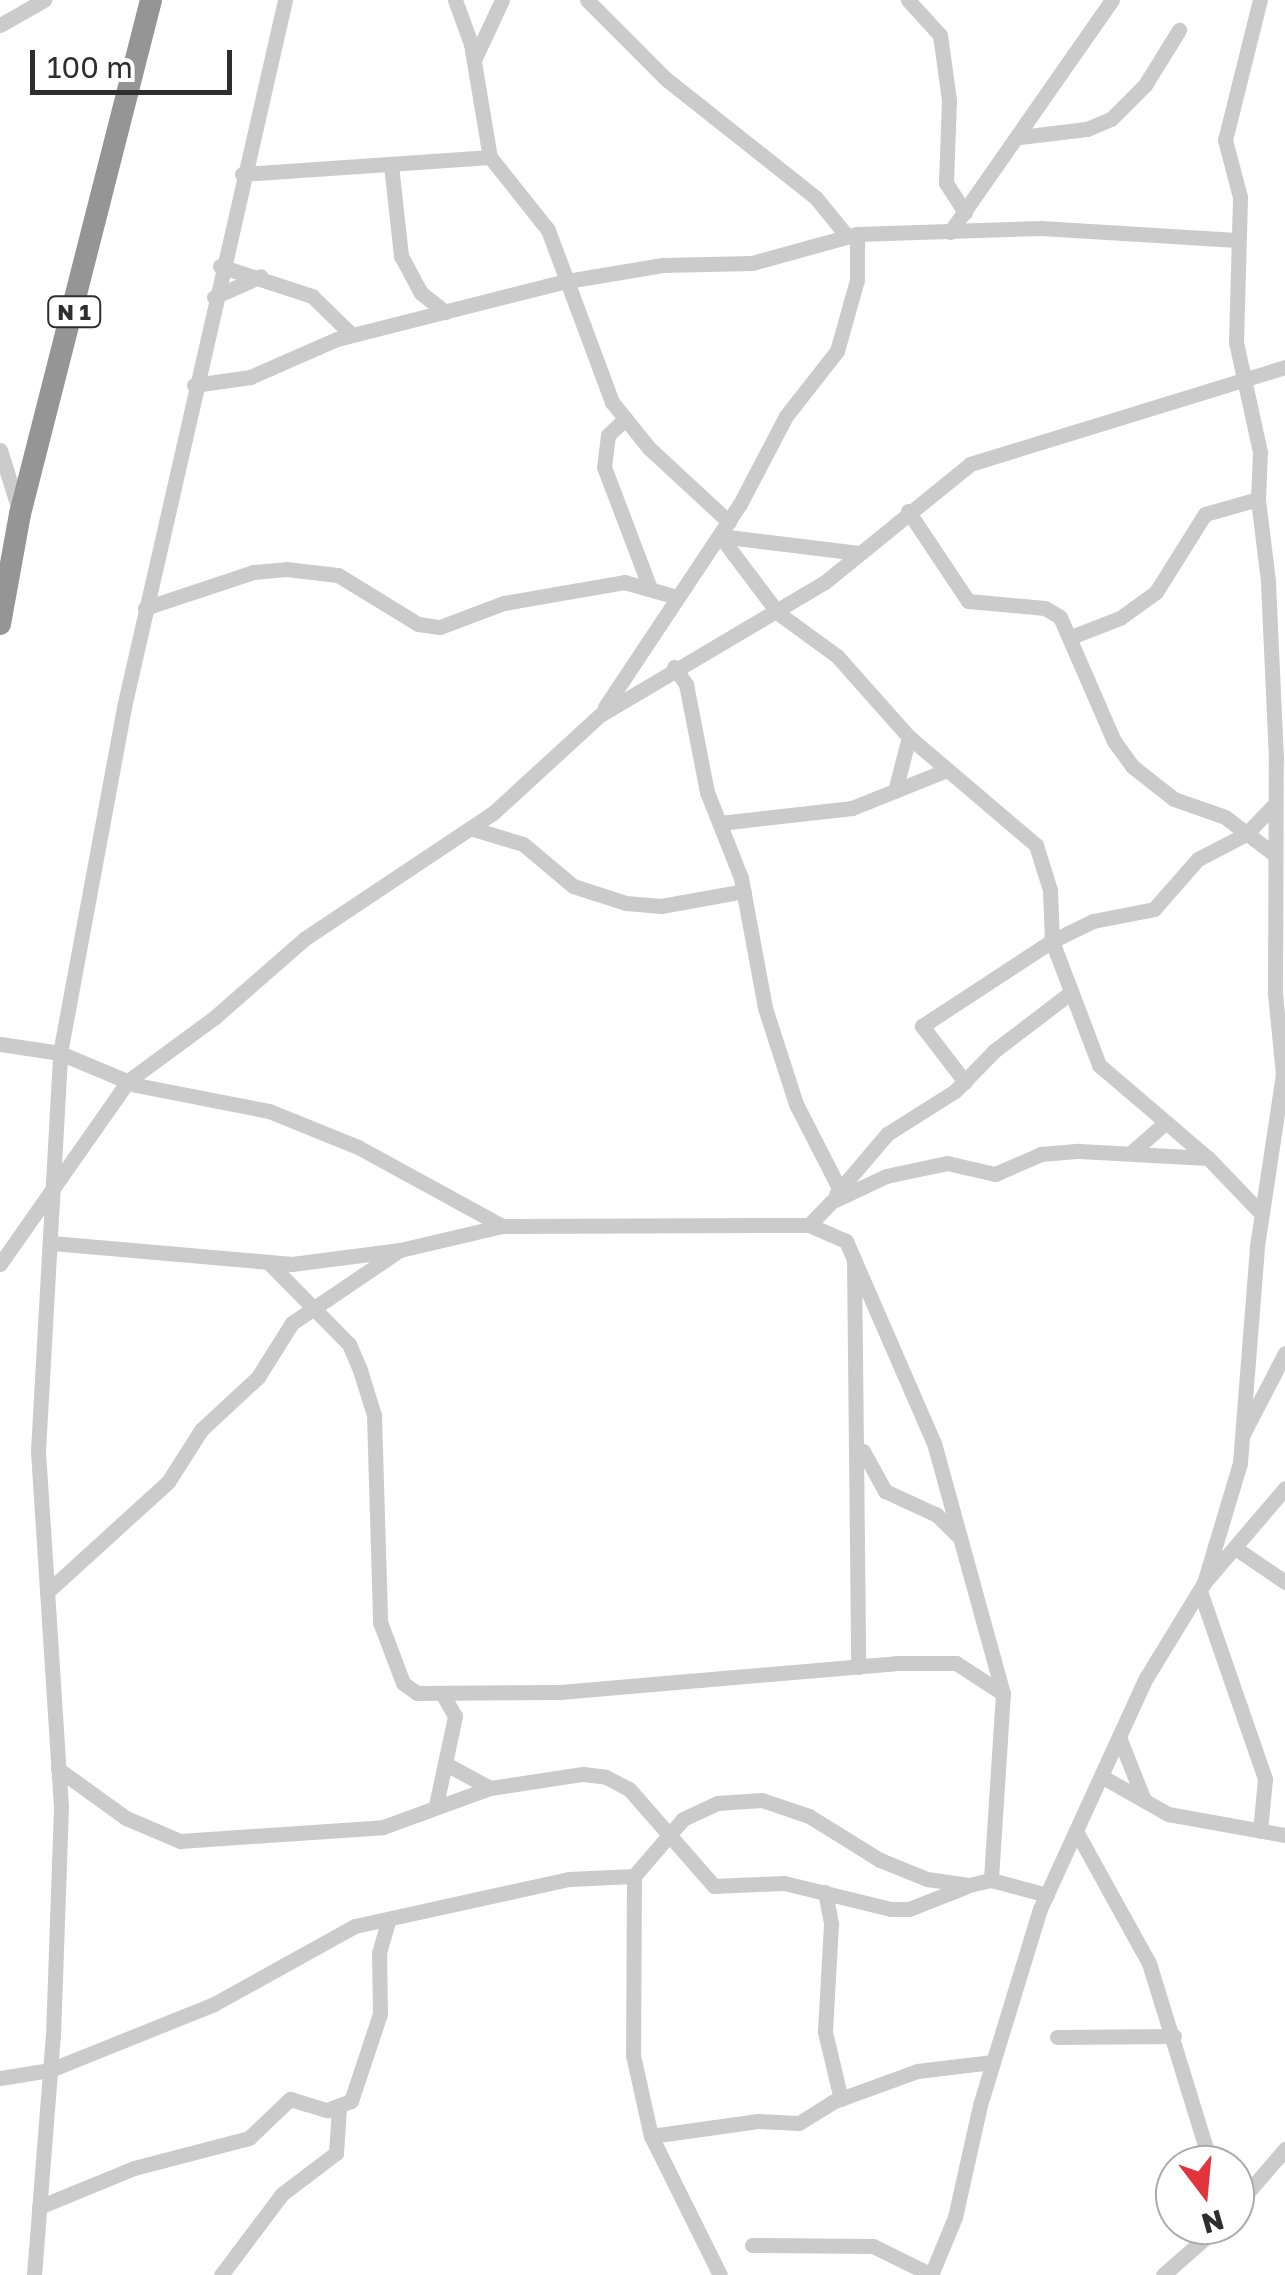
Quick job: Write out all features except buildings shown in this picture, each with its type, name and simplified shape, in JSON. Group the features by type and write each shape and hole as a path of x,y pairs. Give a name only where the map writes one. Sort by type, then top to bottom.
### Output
{"highway":[{"name":"N 1","path":"0,624 20,514 151,0"}],"street":[{"path":"0,25 44,0"},
{"path":"34,2275 50,2070 58,1769 38,1451 60,1053 145,608 220,266 284,0"},
{"path":"278,26 296,0"},
{"path":"455,0 474,60 490,157 542,220 624,420 724,529 778,614 836,656 909,737 1036,844 1050,890 1052,941 1099,1065 1208,1158 1261,1213"},
{"path":"474,60 502,0"},
{"path":"587,0 666,79 816,198 852,235 857,280 837,351 786,416 724,529 600,715"},
{"path":"908,0 940,35 949,100 946,183 965,212"},
{"path":"950,232 1020,137 1112,0"},
{"path":"752,2245 872,2246 931,2275 955,2217 992,2062 1047,1896 1119,1737 1202,1587 1241,1438 1261,1213 1283,1075 1274,854 1281,757 1258,499 1260,452 1240,378 1240,197 1226,155 1226,122 1260,0"},
{"path":"1020,137 1088,129 1111,119 1145,85 1179,30"},
{"path":"242,174 490,157"},
{"path":"391,165 402,256 422,293 446,312"},
{"path":"194,386 250,377 352,334 567,281 662,266 752,263 852,235 1040,228 1237,240"},
{"path":"220,266 312,296 352,334"},
{"path":"214,298 260,276"},
{"path":"0,1264 128,1081 215,1017 304,939 470,828 600,715 674,667 778,614 970,464 1285,367"},
{"path":"624,420 608,435 604,467 650,588"},
{"path":"0,450 20,514"},
{"path":"1071,637 1120,618 1156,592 1205,514 1258,499"},
{"path":"908,511 968,601 1044,608 1060,617 1114,741 1132,766 1174,798 1225,817 1274,854"},
{"path":"724,529 859,553"},
{"path":"145,608 253,572 286,569 338,575 418,624 440,627 504,603 624,582 676,597"},
{"path":"674,667 686,684 707,792 744,891 765,1008 796,1104 838,1196"},
{"path":"895,791 909,737"},
{"path":"720,823 852,808 947,770"},
{"path":"965,1082 922,1026 1052,941 1093,921 1154,909 1198,859 1246,834 1276,804"},
{"path":"470,828 522,844 573,886 626,903 660,906 744,891"},
{"path":"809,1226 888,1134 965,1082 1070,993"},
{"path":"0,1044 60,1053 128,1081 269,1111 358,1147 502,1226"},
{"path":"1132,1152 1166,1122"},
{"path":"838,1196 886,1176 947,1164 995,1174 1041,1154 1132,1152 1208,1158"},
{"path":"1266,1176 1285,1176"},
{"path":"52,1244 269,1263 400,1250 502,1226 809,1226 837,1234 854,1250 934,1442 1003,1693 991,1880"},
{"path":"47,1592 168,1482 202,1430 258,1378 292,1323 313,1305 400,1250"},
{"path":"854,1250 859,1440 858,1667"},
{"path":"269,1263 348,1344 374,1415 380,1622 403,1683 417,1694 444,1697 956,1663 1003,1693"},
{"path":"1241,1438 1285,1353"},
{"path":"859,1440 885,1491 937,1515 960,1538"},
{"path":"1202,1587 1238,1550 1285,1488"},
{"path":"1238,1550 1285,1582"},
{"path":"1202,1587 1265,1779 1260,1832"},
{"path":"436,1805 455,1716 444,1697"},
{"path":"1119,1737 1144,1800"},
{"path":"446,1764 490,1788"},
{"path":"58,1769 126,1818 180,1841 383,1827 490,1788 606,1777 629,1789 714,1886 762,1881 909,1909 991,1880 1047,1896"},
{"path":"1101,1776 1191,1820 1285,1835"},
{"path":"720,2275 651,2136 633,2056 634,1876 671,1833 701,1806 762,1800 809,1816 896,1866 969,1885"},
{"path":"1076,1831 1149,1963 1205,2145"},
{"path":"0,2078 50,2070 214,2004 355,1926 569,1879 634,1876"},
{"path":"825,1892 831,1924 824,2032 842,2099"},
{"path":"39,2208 134,2168 250,2138 290,2099 339,2108 351,2101 367,2068 381,2003 378,1953 389,1919"},
{"path":"1056,2037 1174,2036"},
{"path":"651,2136 758,2121 799,2123 842,2099 917,2071 992,2062"},
{"path":"220,2275 291,2184 336,2153 339,2108"},
{"path":"1255,2184 1285,2149"},
{"path":"1163,2275 1197,2245"}]}
